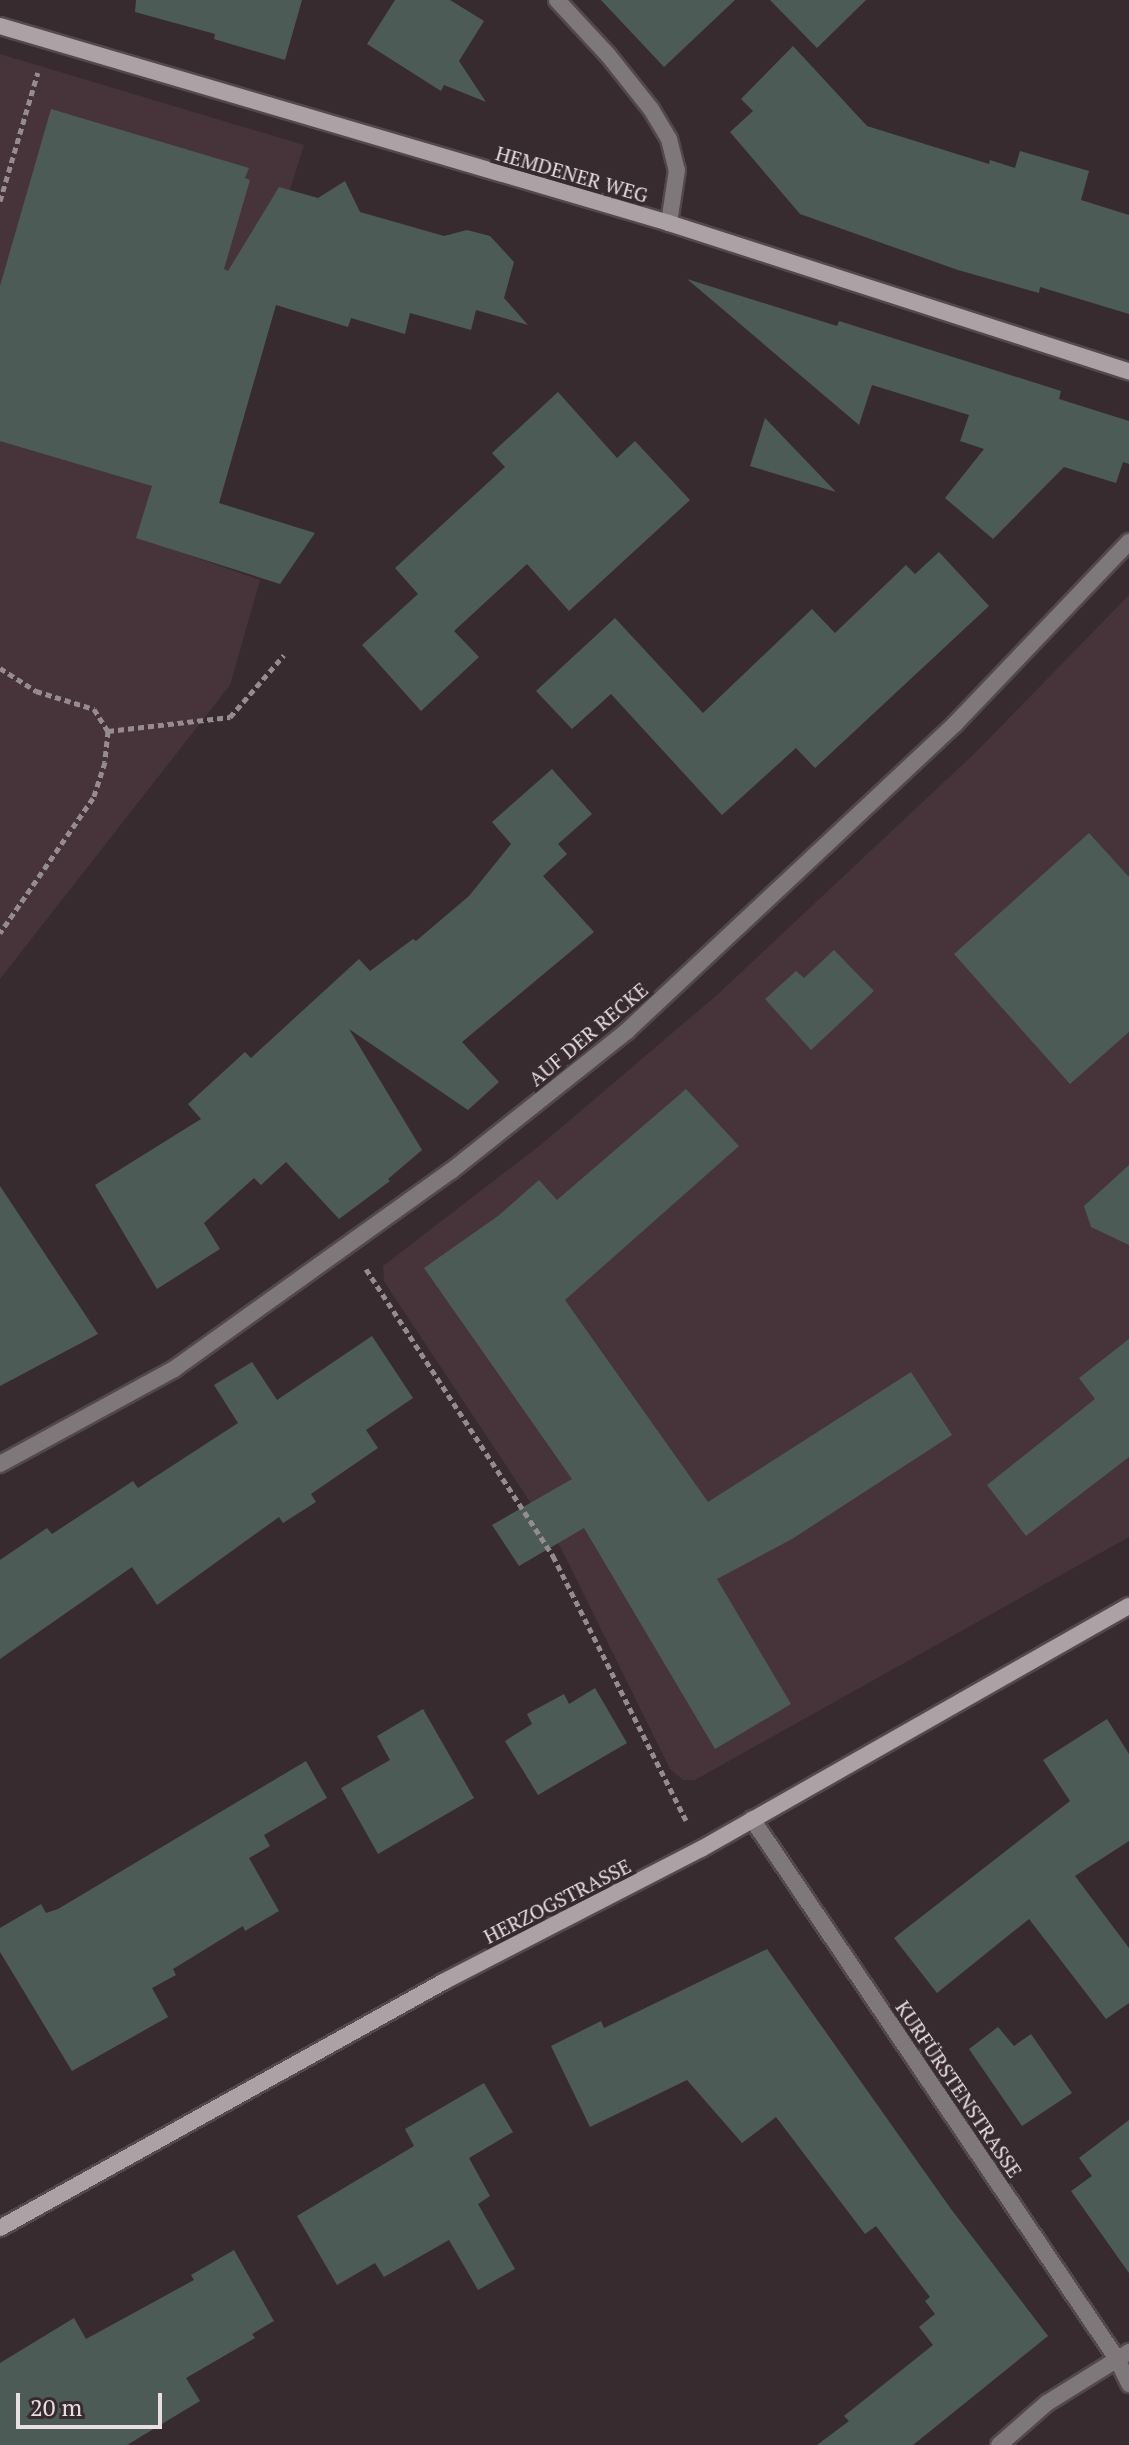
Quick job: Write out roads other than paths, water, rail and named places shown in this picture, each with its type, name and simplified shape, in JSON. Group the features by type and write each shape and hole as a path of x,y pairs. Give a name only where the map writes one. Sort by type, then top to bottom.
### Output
{"street":[{"path":"557,0 608,55 651,109 669,139 677,170 669,223"},
{"name":"HEMDENER WEG","path":"0,26 669,223 1129,372"},
{"name":"AUF DER RECKE","path":"0,1464 174,1369 451,1171 627,1031 955,724 1129,542"},
{"name":"HERZOGSTRASSE","path":"0,2228 443,1982 701,1849 1129,1606"},
{"name":"KURFÜRSTENSTRASSE","path":"752,1819 1123,2356 1129,2384"},
{"path":"999,2445 1047,2403 1123,2356"}]}
